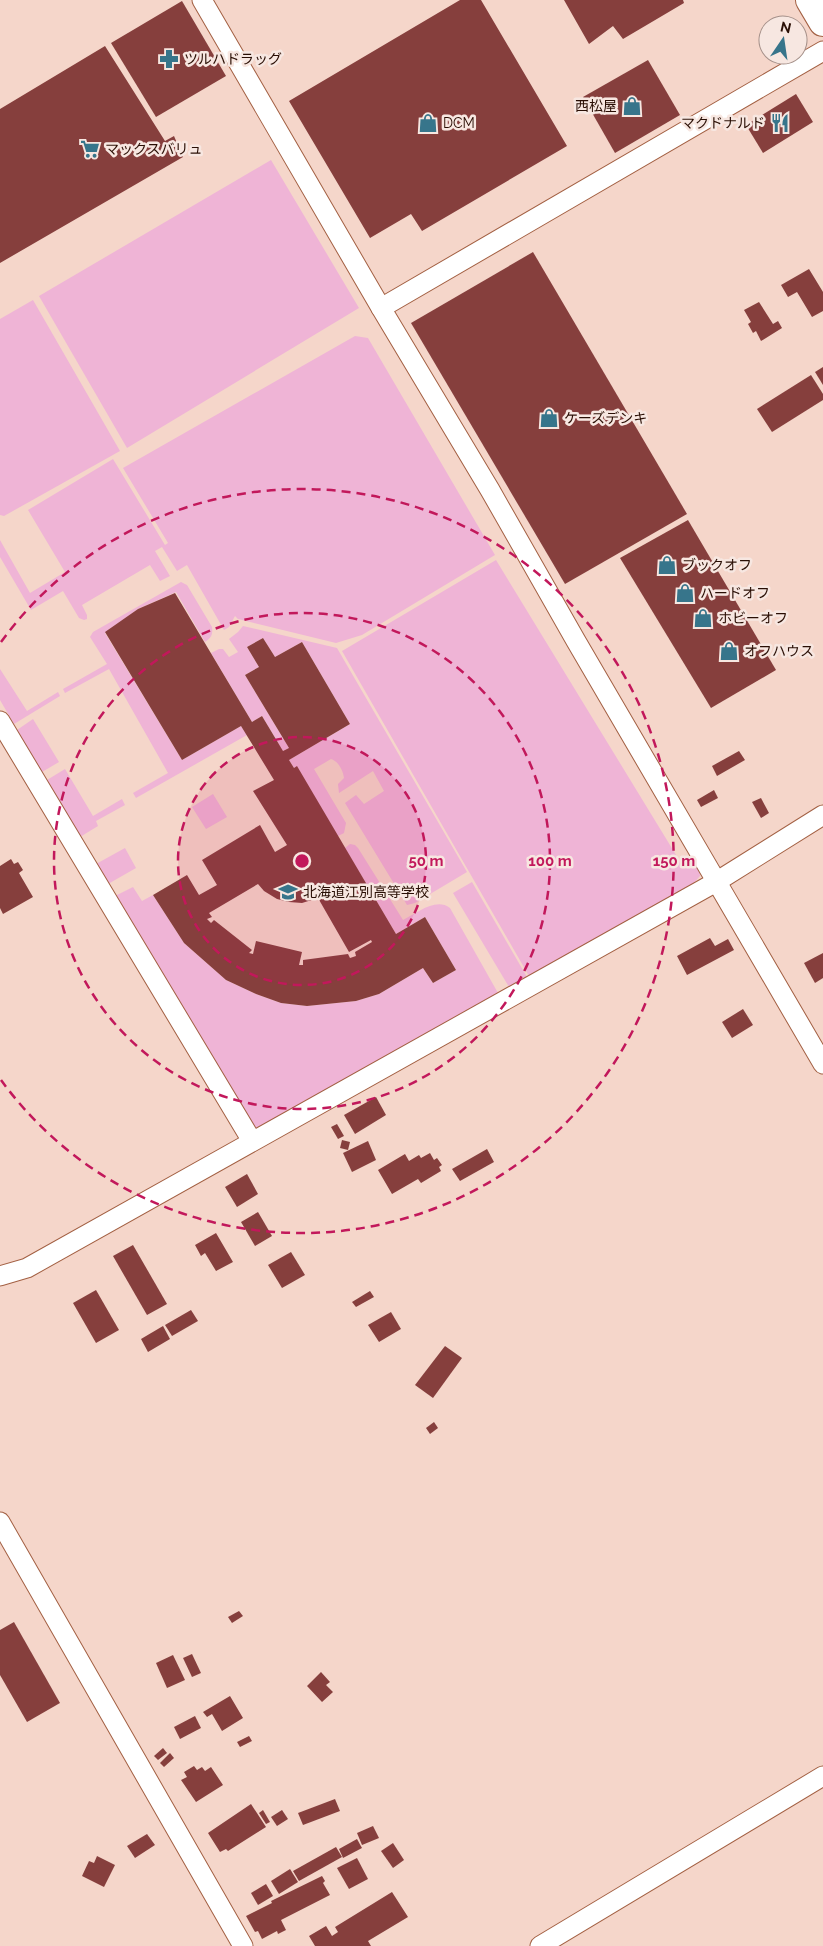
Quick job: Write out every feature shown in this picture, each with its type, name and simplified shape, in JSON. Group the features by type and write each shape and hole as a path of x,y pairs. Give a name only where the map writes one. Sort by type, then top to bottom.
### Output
{"main road":[{"path":"810,0 823,22"}],"street":[{"path":"202,0 490,490 823,1064"},
{"path":"382,308 823,51"},
{"path":"0,721 252,1141"},
{"path":"0,1276 27,1268 716,882 823,815"},
{"path":"0,1522 243,1946"},
{"path":"540,1946 823,1776"}],"shaded area":[{"path":"271,160 359,308 127,448 39,296"},
{"path":"33,300 120,451 4,516 0,515 0,319"},
{"path":"355,336 368,338 495,555 362,635 336,643 238,619 235,616 229,627 224,630 187,565 177,571 162,547 155,551 170,576 160,581 150,565 82,605 87,619 79,618 63,591 31,610 0,557 0,540 30,593 65,572 28,510 113,459 165,545 168,543 123,468"},
{"path":"496,560 684,868 692,855 699,866 700,876 693,884 529,976 342,651"},
{"path":"181,582 187,585 212,627 211,636 205,642 176,592 138,609 105,633 182,760 241,726 247,735 136,798 133,793 168,773 109,669 65,693 63,689 107,664 90,637 93,632"},
{"path":"243,626 337,648 467,872 415,903 407,905 345,803 356,795 364,804 384,791 373,771 339,793 338,784 344,778 338,764 331,759 314,769 346,823 344,833 338,836 297,767 294,768 289,760 350,724 302,642 275,657 263,638 247,647 259,667 245,675 289,748 283,751 262,716 252,722 211,653 223,649 229,657 238,652 229,639"},
{"path":"0,669 27,711 58,692 60,696 14,724 0,700"},
{"path":"33,719 59,762 42,772 17,730"},
{"path":"65,769 93,816 122,799 125,805 96,821 98,826 80,837 47,780"},
{"path":"213,794 227,817 206,829 192,807"},
{"path":"350,844 358,848 403,920 433,905 445,905 450,908 498,993 258,1128 250,1126 115,896 133,887 142,901 153,895 184,943 226,980 281,1003 307,1006 356,1001 379,994 423,968 433,983 456,970 425,917 396,934 345,848"},
{"path":"125,848 136,868 108,884 96,864"},
{"path":"472,882 527,977 509,987 453,893"}],"building":[{"name":"DCM","path":"460,0 481,0 567,146 422,231 411,214 370,238 289,101"},
{"path":"564,0 683,0 684,3 623,39 613,26 589,44"},
{"name":"ツルハドラッグ","path":"182,1 226,76 156,117 111,43"},
{"name":"マックスバリュ","path":"105,46 165,141 174,136 183,157 0,263 0,109"},
{"name":"西松屋","path":"648,60 680,115 615,153 583,97"},
{"name":"マクドナルド","path":"796,94 813,122 763,153 746,125"},
{"name":"ケーズデンキ","path":"533,252 687,514 565,584 411,323"},
{"path":"809,269 823,292 823,311 812,317 797,292 788,297 781,285"},
{"path":"759,302 773,324 778,321 782,328 761,341 756,331 753,333 748,324 751,322 744,310"},
{"path":"823,367 823,385 815,372"},
{"path":"811,375 823,394 823,400 772,432 757,409"},
{"path":"688,520 776,670 711,708 620,558"},
{"path":"175,593 252,722 262,716 283,751 289,748 245,675 259,667 247,647 263,638 275,657 302,642 350,724 289,760 294,768 297,766 396,934 425,917 456,970 433,983 423,968 379,994 356,1001 307,1006 281,1003 226,980 184,943 153,895 187,875 199,895 217,885 202,860 260,825 275,852 287,845 253,791 274,780 241,726 182,760 105,632 138,609","holes":["258,884 264,891 277,899 289,902 302,903 318,898 349,952 371,940 372,942 355,952 356,956 350,958 348,954 303,960 303,965 299,965 302,952 256,941 253,954 249,953 252,950 214,920 211,923 207,919 212,917 209,913"]},
{"path":"739,751 745,760 717,776 712,766"},
{"path":"714,790 718,798 701,807 697,800"},
{"path":"761,798 769,813 761,818 752,802"},
{"path":"11,859 14,864 18,862 23,870 19,873 33,897 3,914 0,908 0,866"},
{"path":"710,938 715,946 728,939 734,950 687,975 677,956"},
{"path":"823,953 823,978 815,983 804,963"},
{"path":"743,1009 753,1025 732,1038 722,1022"},
{"path":"376,1097 386,1115 355,1134 344,1115"},
{"path":"337,1124 344,1136 338,1139 331,1127"},
{"path":"342,1140 350,1142 348,1150 340,1148"},
{"path":"368,1141 376,1160 352,1172 343,1153"},
{"path":"487,1149 494,1162 460,1181 452,1169"},
{"path":"430,1153 434,1160 437,1158 442,1165 439,1167 441,1171 421,1183 418,1179 392,1194 378,1170 405,1154 409,1161 419,1155 421,1158"},
{"path":"247,1174 258,1194 237,1207 225,1187"},
{"path":"258,1212 272,1236 255,1246 241,1222"},
{"path":"216,1233 233,1262 216,1271 205,1253 201,1256 195,1245"},
{"path":"133,1245 167,1304 147,1315 113,1256"},
{"path":"291,1252 305,1275 282,1288 268,1265"},
{"path":"96,1290 119,1330 96,1343 73,1303"},
{"path":"370,1291 374,1297 356,1307 352,1302"},
{"path":"191,1310 198,1321 172,1336 165,1325"},
{"path":"391,1312 401,1329 379,1342 368,1325"},
{"path":"163,1326 170,1339 148,1352 141,1339"},
{"path":"445,1346 462,1358 433,1398 415,1385"},
{"path":"434,1422 438,1428 430,1434 426,1428"},
{"path":"239,1611 243,1616 232,1623 228,1617"},
{"path":"14,1622 60,1703 27,1722 0,1675 0,1630"},
{"path":"192,1654 201,1673 192,1677 183,1658"},
{"path":"173,1655 185,1680 167,1688 156,1663"},
{"path":"321,1672 330,1682 326,1685 333,1692 322,1702 307,1686"},
{"path":"230,1696 243,1718 222,1731 212,1714 207,1717 203,1712"},
{"path":"195,1716 201,1728 180,1739 174,1727"},
{"path":"249,1736 252,1741 240,1747 237,1742"},
{"path":"163,1748 167,1753 158,1760 154,1756"},
{"path":"170,1753 174,1758 164,1767 160,1763"},
{"path":"194,1766 197,1770 202,1767 205,1771 211,1767 223,1785 196,1802 181,1780 187,1777 184,1772"},
{"path":"335,1799 340,1811 303,1825 298,1813"},
{"path":"251,1804 266,1827 228,1851 226,1849 220,1852 208,1833"},
{"path":"263,1810 270,1822 266,1824 259,1813"},
{"path":"282,1810 288,1819 277,1826 271,1817"},
{"path":"373,1826 379,1838 362,1845 357,1833"},
{"path":"147,1834 155,1845 135,1858 127,1846"},
{"path":"357,1839 362,1848 343,1858 339,1849"},
{"path":"393,1843 404,1860 393,1868 381,1851"},
{"path":"336,1847 342,1857 299,1881 293,1871"},
{"path":"97,1856 115,1865 104,1887 82,1876 89,1861 94,1863"},
{"path":"357,1858 368,1879 349,1889 337,1868"},
{"path":"290,1869 298,1882 279,1894 271,1881"},
{"path":"322,1876 325,1881 323,1883 330,1895 281,1920 286,1930 278,1934 277,1931 262,1939 258,1931 255,1932 246,1916 272,1903 271,1901"},
{"path":"266,1884 273,1896 258,1905 251,1893"},
{"path":"392,1892 408,1917 368,1941 371,1946 315,1946 309,1936 326,1926 332,1936 338,1932 335,1927"}],"place":[{"name":"ツルハドラッグ","path":"169,59"},
{"name":"西松屋","path":"632,106"},
{"name":"DCM","path":"428,123"},
{"name":"マクドナルド","path":"780,123"},
{"name":"マックスバリュ","path":"90,149"},
{"name":"ケーズデンキ","path":"549,418"},
{"name":"ブックオフ","path":"667,565"},
{"name":"ハードオフ","path":"685,593"},
{"name":"ホビーオフ","path":"703,618"},
{"name":"オフハウス","path":"729,651"},
{"name":"北海道江別高等学校","path":"288,892"}]}
